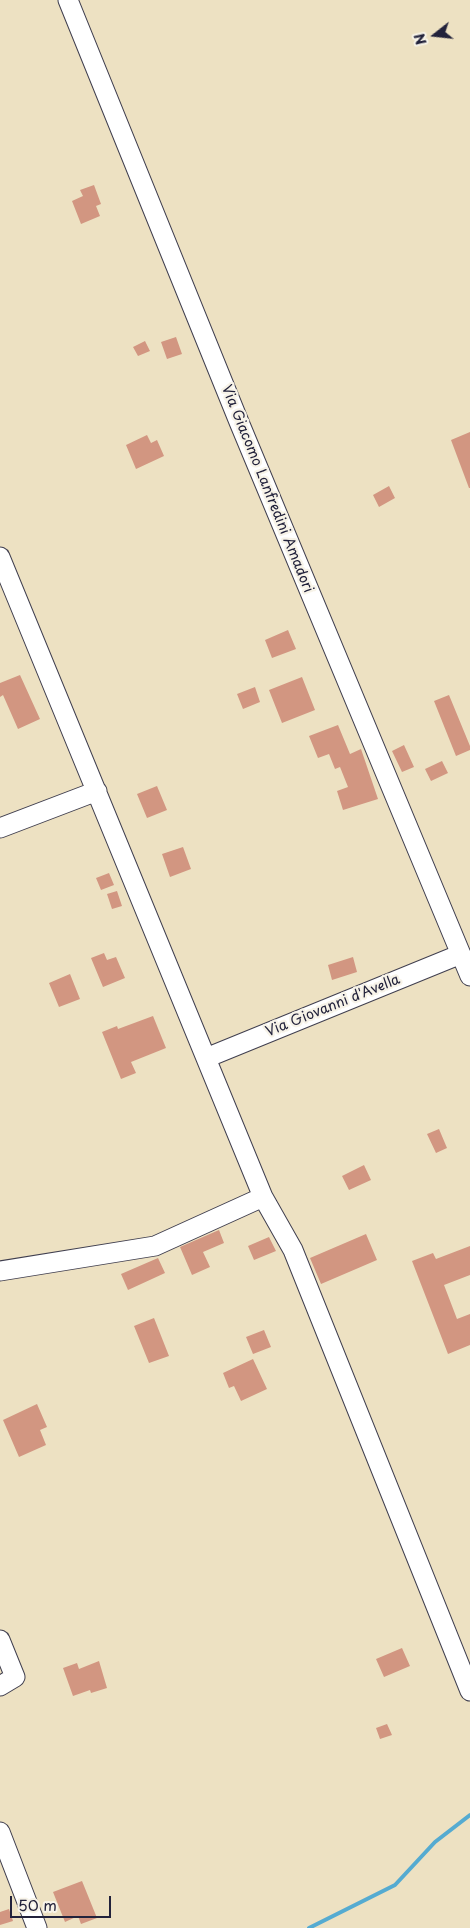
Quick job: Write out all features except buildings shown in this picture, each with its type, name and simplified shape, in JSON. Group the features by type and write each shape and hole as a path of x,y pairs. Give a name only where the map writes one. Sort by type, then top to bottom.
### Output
{"street":[{"name":"Via Giacomo Lanfredini Amadori","path":"68,0 239,422 470,976"},
{"path":"0,557 6,590 97,791 263,1197 293,1250 470,1691"},
{"path":"0,828 97,791"},
{"name":"Via Giovanni d'Avella","path":"206,1058 461,954"},
{"path":"0,1271 155,1246 263,1197"},
{"path":"0,1640 15,1677 0,1686"},
{"path":"0,1832 37,1928"}],"waterway":[{"path":"309,1928 395,1885 435,1842 470,1815"}]}
